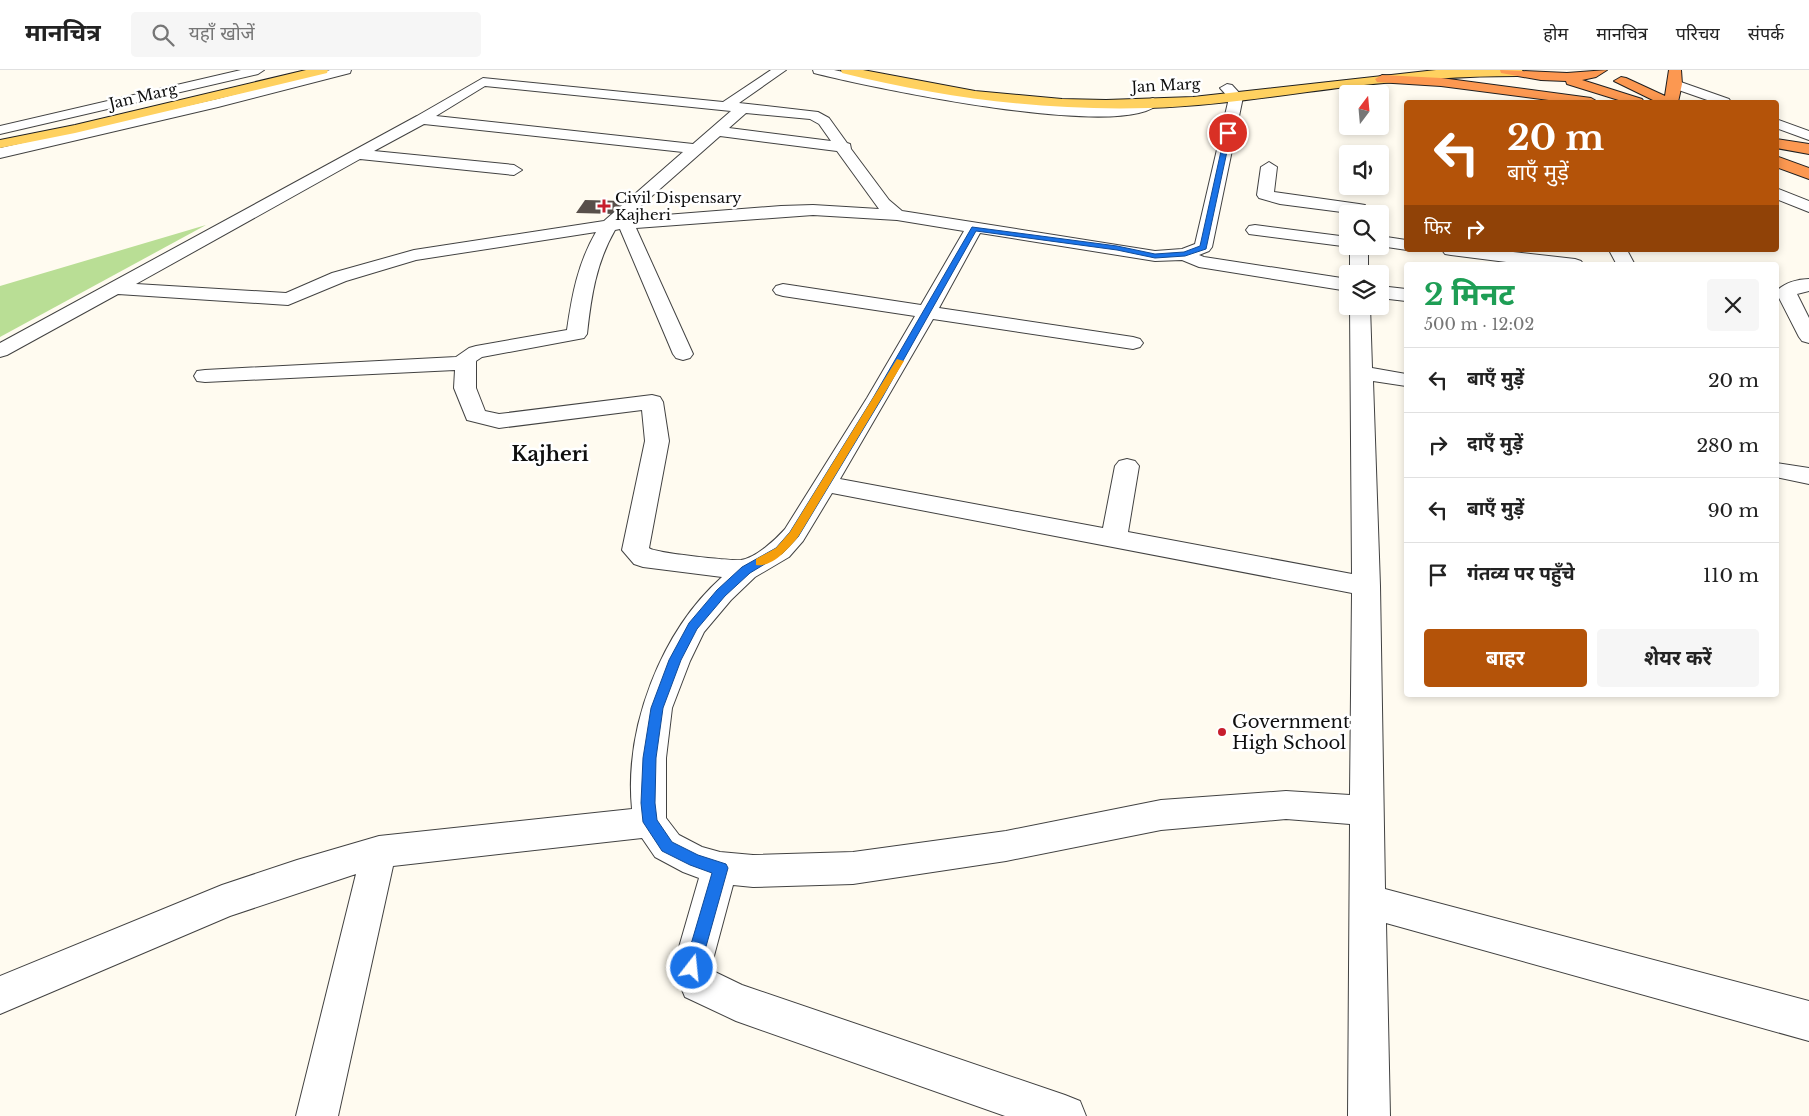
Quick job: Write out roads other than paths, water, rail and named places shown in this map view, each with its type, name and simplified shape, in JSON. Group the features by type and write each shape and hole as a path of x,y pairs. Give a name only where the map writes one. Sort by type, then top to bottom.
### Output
{"highway":[{"path":"1512,71 1556,76 1588,75 1601,70"},
{"path":"1606,70 1640,92 1663,100"},
{"path":"1383,74 1575,100"},
{"path":"1556,76 1631,100"},
{"path":"1669,100 1675,77"},
{"path":"1779,144 1809,149"},
{"path":"1779,148 1809,160"},
{"path":"1779,162 1809,174"}],"main road":[{"name":"Jan Marg","path":"0,137 292,70"},
{"name":"Jan Marg","path":"0,144 322,70"},
{"name":"Jan Marg","path":"847,70 894,82 1009,99 1072,103 1153,102 1232,91"},
{"name":"Jan Marg","path":"879,70 953,84 1059,95 1144,96 1200,94 1383,74 1478,70 1512,71"}],"street":[{"path":"0,130 258,70"},
{"path":"0,153 200,107 345,70"},
{"path":"483,82 480,78 494,70"},
{"path":"726,106 780,70"},
{"path":"819,70 914,94 1001,105 1119,111 1139,109 1153,102"},
{"path":"1675,77 1720,100"},
{"path":"0,351 422,119 483,82 820,117 845,147 883,204 898,216"},
{"path":"114,288 288,299 339,277 414,255 618,224 789,211 898,216 1117,248 1155,256 1185,254 1203,247 1232,91"},
{"path":"1550,97 1558,100"},
{"path":"743,108 696,149 594,249 582,284 577,334 476,352 466,358 465,388 475,416 499,421 652,402 657,441 635,550 643,558 663,562 746,570"},
{"path":"422,119 696,149"},
{"path":"1779,124 1809,136"},
{"path":"718,131 845,147"},
{"path":"356,154 514,170"},
{"path":"1269,167 1265,195 1280,199 1348,205"},
{"path":"1779,194 1809,207"},
{"path":"618,224 683,354"},
{"path":"974,228 928,312 794,535 780,551 746,570 721,593 693,626 672,668 657,708 650,758 648,803 650,822 667,846 695,861 720,868 753,871 853,868 1006,846 1161,815 1286,805 1367,811"},
{"path":"1255,230 1339,241"},
{"path":"1389,242 1404,245"},
{"path":"1465,252 1547,262"},
{"path":"1185,254 1199,262 1339,284"},
{"path":"1809,285 1802,285 1786,292 1809,338"},
{"path":"783,290 1134,343"},
{"path":"1389,293 1404,295"},
{"path":"1360,315 1366,586 1369,1116"},
{"path":"205,376 465,363"},
{"path":"1362,373 1404,380"},
{"path":"1114,540 1126,466"},
{"path":"1779,471 1809,476"},
{"path":"825,484 1366,586"},
{"path":"0,995 222,902 297,876 379,852 650,822"},
{"path":"317,1116 379,852"},
{"path":"720,868 692,968 699,984 736,1002 1065,1116"},
{"path":"1368,900 1809,1021"}],"place":[{"name":"Civil Dispensary Kajheri","path":"604,206"},
{"name":"Government High School","path":"1222,732"}],"district":[{"name":"Kajheri","path":"550,454"}]}
